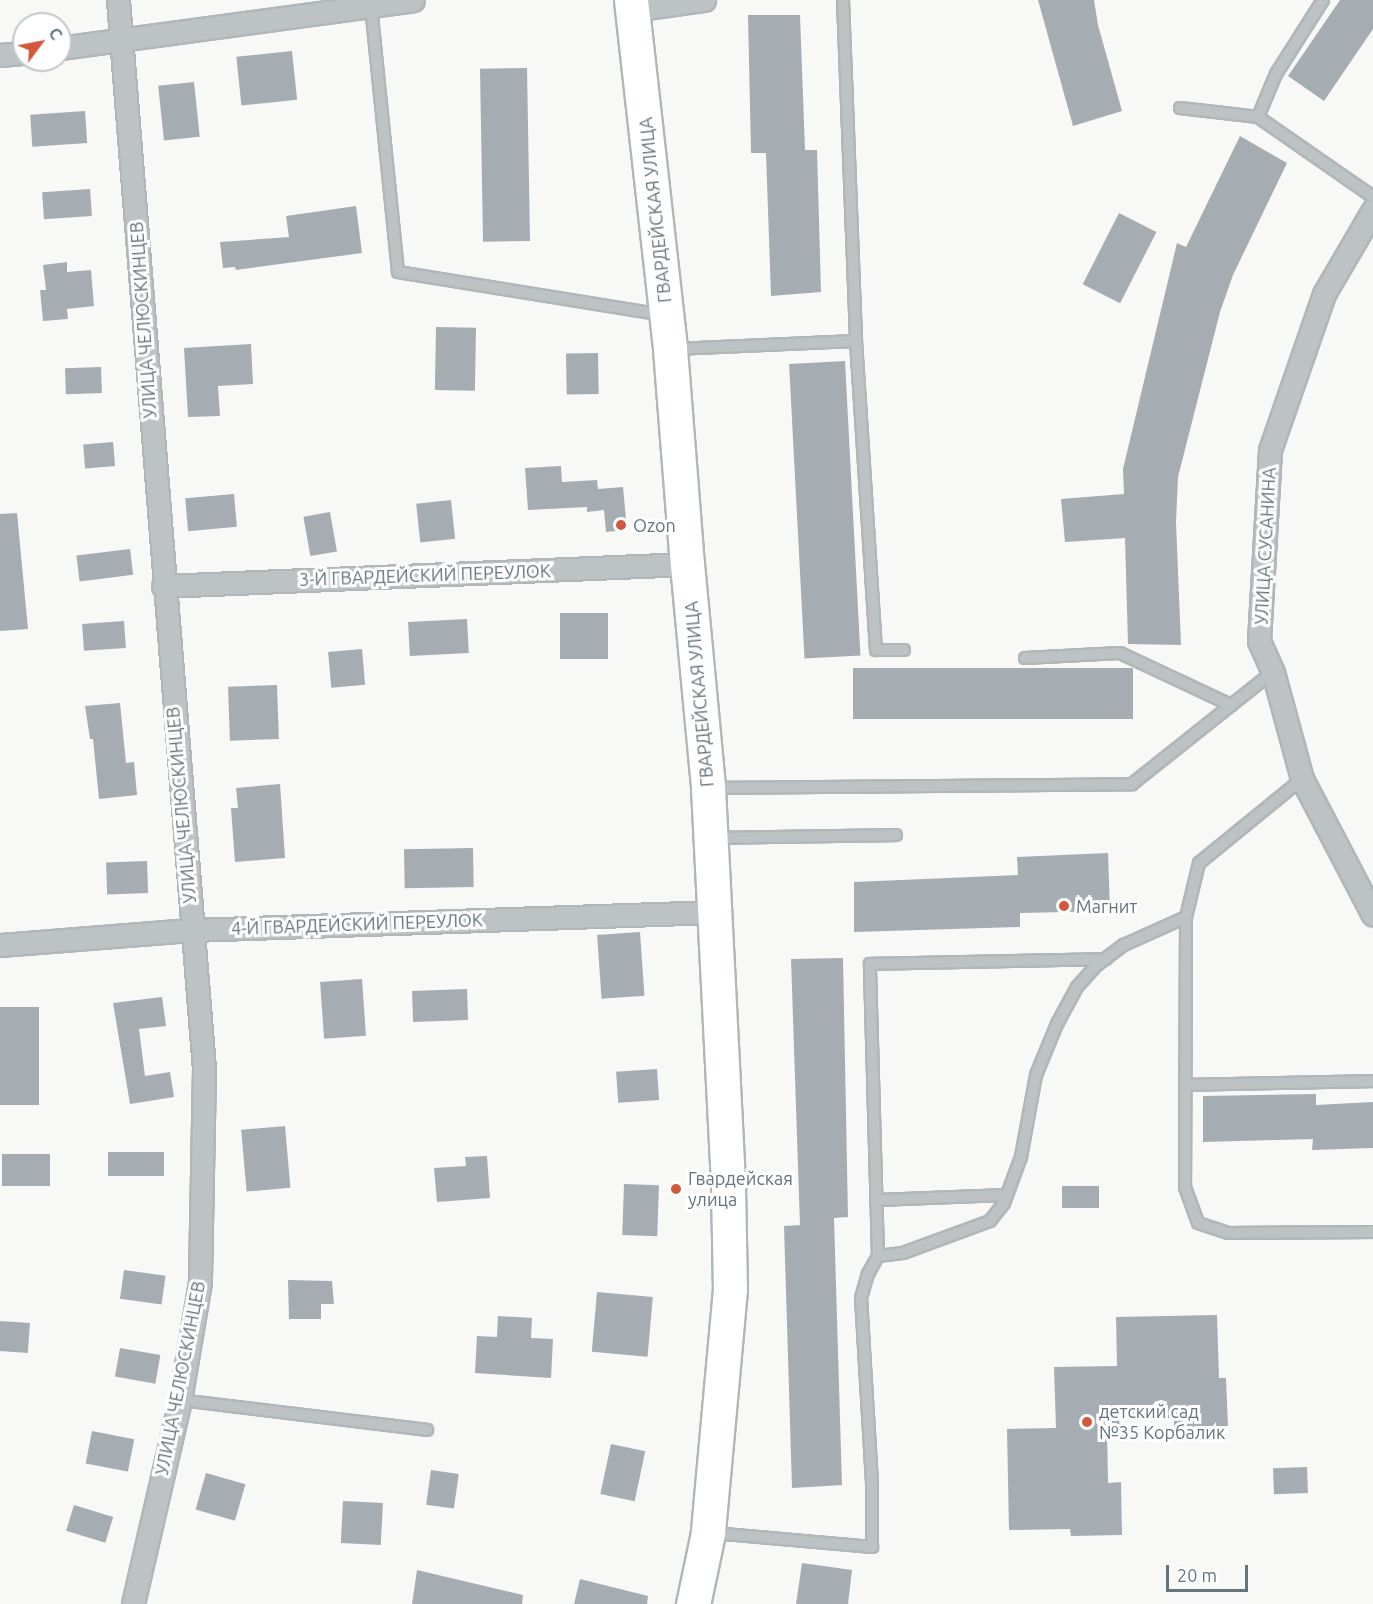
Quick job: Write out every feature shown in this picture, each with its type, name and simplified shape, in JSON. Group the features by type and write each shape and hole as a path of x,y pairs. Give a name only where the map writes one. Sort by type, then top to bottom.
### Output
{"main road":[{"name":"ГВАРДЕЙСКАЯ УЛИЦА","path":"632,5 670,350 708,788 728,1187 730,1289 708,1533 693,1604"}],"street":[{"name":"УЛИЦА ЧЕЛЮСКИНЦЕВ","path":"118,0 163,586 204,1069 200,1282 180,1400 134,1604"},
{"path":"72,47 413,0"},
{"path":"632,5 704,0"},
{"name":"УЛИЦА СУСАНИНА","path":"1373,210 1324,294 1270,450 1259,641 1273,672 1302,779 1373,915"},
{"name":"3-Й ГВАРДЕЙСКИЙ ПЕРЕУЛОК","path":"163,586 687,564"},
{"name":"4-Й ГВАРДЕЙСКИЙ ПЕРЕУЛОК","path":"0,945 192,930 714,912"}],"lane":[{"path":"843,0 856,341 876,650 904,650"},
{"path":"1258,117 1276,74 1323,0"},
{"path":"371,6 398,272 666,315"},
{"path":"1180,108 1258,117 1373,197"},
{"path":"670,350 856,341"},
{"path":"1025,658 1120,653 1231,705"},
{"path":"708,788 1132,784 1273,672"},
{"path":"1302,779 1199,864 1186,916 1185,1187 1198,1223 1228,1233 1373,1232"},
{"path":"711,838 896,834"},
{"path":"878,1256 903,1253 990,1221 1007,1195 1021,1157 1036,1075 1077,987 1106,959 1125,945 1186,916"},
{"path":"708,1533 872,1547 872,1483 861,1298 868,1274 878,1256 870,964 1106,959"},
{"path":"1185,1085 1373,1082"},
{"path":"876,1200 1007,1195"},
{"path":"180,1400 427,1430"}],"building":[{"path":"1038,0 1094,0 1098,25 1122,111 1073,126"},
{"path":"1340,0 1373,0 1373,29 1324,101 1288,76"},
{"path":"748,15 800,15 805,150 817,150 821,292 771,296 766,153 751,153"},
{"path":"292,51 297,100 241,106 236,57"},
{"path":"527,68 530,241 483,242 480,69"},
{"path":"194,82 200,137 164,140 158,86"},
{"path":"85,111 87,143 32,147 30,115"},
{"path":"1240,136 1287,163 1233,275 1220,312 1178,477 1176,522 1181,645 1128,644 1125,538 1065,542 1061,499 1124,494 1123,469 1177,243 1186,247"},
{"path":"90,189 92,216 44,219 42,192"},
{"path":"356,206 362,253 236,270 235,267 223,268 220,242 289,237 286,216"},
{"path":"1119,213 1156,232 1120,303 1083,284"},
{"path":"67,262 67,272 91,270 94,306 67,309 68,319 43,321 40,290 46,290 43,265"},
{"path":"436,327 476,328 475,391 435,390"},
{"path":"251,344 253,384 218,386 220,416 188,417 184,348"},
{"path":"598,353 599,394 567,395 566,354"},
{"path":"845,361 860,656 805,659 789,364"},
{"path":"101,367 102,393 66,394 65,368"},
{"path":"113,442 115,466 85,469 83,445"},
{"path":"561,466 562,482 597,480 598,489 623,487 627,530 606,532 604,510 587,512 587,507 528,510 525,468"},
{"path":"234,494 237,527 188,531 185,498"},
{"path":"451,500 455,539 420,542 416,504"},
{"path":"330,512 337,551 310,556 303,517"},
{"path":"17,513 28,629 0,631 0,514"},
{"path":"130,549 133,575 80,581 76,556"},
{"path":"560,613 608,613 608,659 560,659"},
{"path":"467,619 469,653 410,656 408,622"},
{"path":"124,621 126,648 84,651 82,624"},
{"path":"362,649 365,685 331,688 328,652"},
{"path":"853,668 1133,668 1133,719 853,719"},
{"path":"277,685 279,739 230,741 228,687"},
{"path":"120,703 126,763 134,762 137,795 99,799 93,739 90,739 85,706"},
{"path":"280,784 285,858 235,862 231,808 238,808 236,788"},
{"path":"473,848 474,887 405,888 404,849"},
{"path":"1108,853 1110,911 1020,913 1020,927 854,932 854,882 1018,875 1017,857"},
{"path":"147,861 148,893 107,894 106,862"},
{"path":"640,932 644,996 602,999 597,935"},
{"path":"843,958 848,1217 834,1218 842,1485 792,1488 784,1226 800,1225 791,959"},
{"path":"362,979 366,1036 324,1039 320,982"},
{"path":"467,989 468,1020 413,1022 412,991"},
{"path":"162,997 166,1026 139,1029 145,1076 170,1072 174,1097 130,1104 113,1003"},
{"path":"0,1007 39,1007 39,1105 0,1105"},
{"path":"657,1069 659,1100 618,1103 616,1072"},
{"path":"1316,1094 1316,1105 1373,1102 1373,1148 1312,1150 1313,1139 1203,1142 1203,1096"},
{"path":"285,1126 290,1188 247,1192 241,1130"},
{"path":"108,1152 164,1152 164,1176 108,1176"},
{"path":"2,1154 50,1154 50,1186 2,1186"},
{"path":"487,1156 490,1198 437,1202 434,1168 466,1166 465,1157"},
{"path":"624,1184 659,1185 657,1236 622,1235"},
{"path":"1062,1186 1099,1186 1099,1208 1062,1208"},
{"path":"124,1270 166,1276 162,1305 120,1299"},
{"path":"288,1280 332,1281 334,1304 321,1304 321,1319 289,1319"},
{"path":"597,1292 653,1297 648,1357 592,1352"},
{"name":"детский сад №35 Корбалик","path":"1217,1315 1219,1378 1226,1378 1228,1426 1174,1427 1174,1418 1119,1419 1120,1428 1107,1428 1108,1483 1121,1482 1122,1535 1071,1536 1070,1529 1009,1530 1007,1429 1056,1428 1054,1367 1117,1366 1116,1317"},
{"path":"498,1316 532,1318 531,1338 553,1339 551,1378 475,1373 477,1336 497,1337"},
{"path":"0,1321 30,1323 28,1353 0,1351"},
{"path":"120,1348 160,1355 155,1384 115,1377"},
{"path":"92,1431 134,1439 128,1472 86,1463"},
{"path":"611,1444 645,1451 635,1501 600,1494"},
{"path":"1307,1467 1308,1493 1274,1494 1273,1468"},
{"path":"431,1470 459,1474 454,1509 426,1505"},
{"path":"206,1473 245,1484 235,1521 196,1510"},
{"path":"343,1501 383,1503 381,1545 341,1543"},
{"path":"74,1505 113,1517 105,1543 66,1531"},
{"path":"802,1563 852,1570 848,1604 796,1604"},
{"path":"417,1570 523,1595 522,1604 412,1604"},
{"path":"580,1579 648,1596 647,1604 574,1604"}],"place":[{"name":"Ozon","path":"621,525"},
{"name":"Магнит","path":"1064,906"},
{"name":"Гвардейская улица","path":"676,1189"},
{"name":"детский сад №35 Корбалик","path":"1087,1422"}]}
